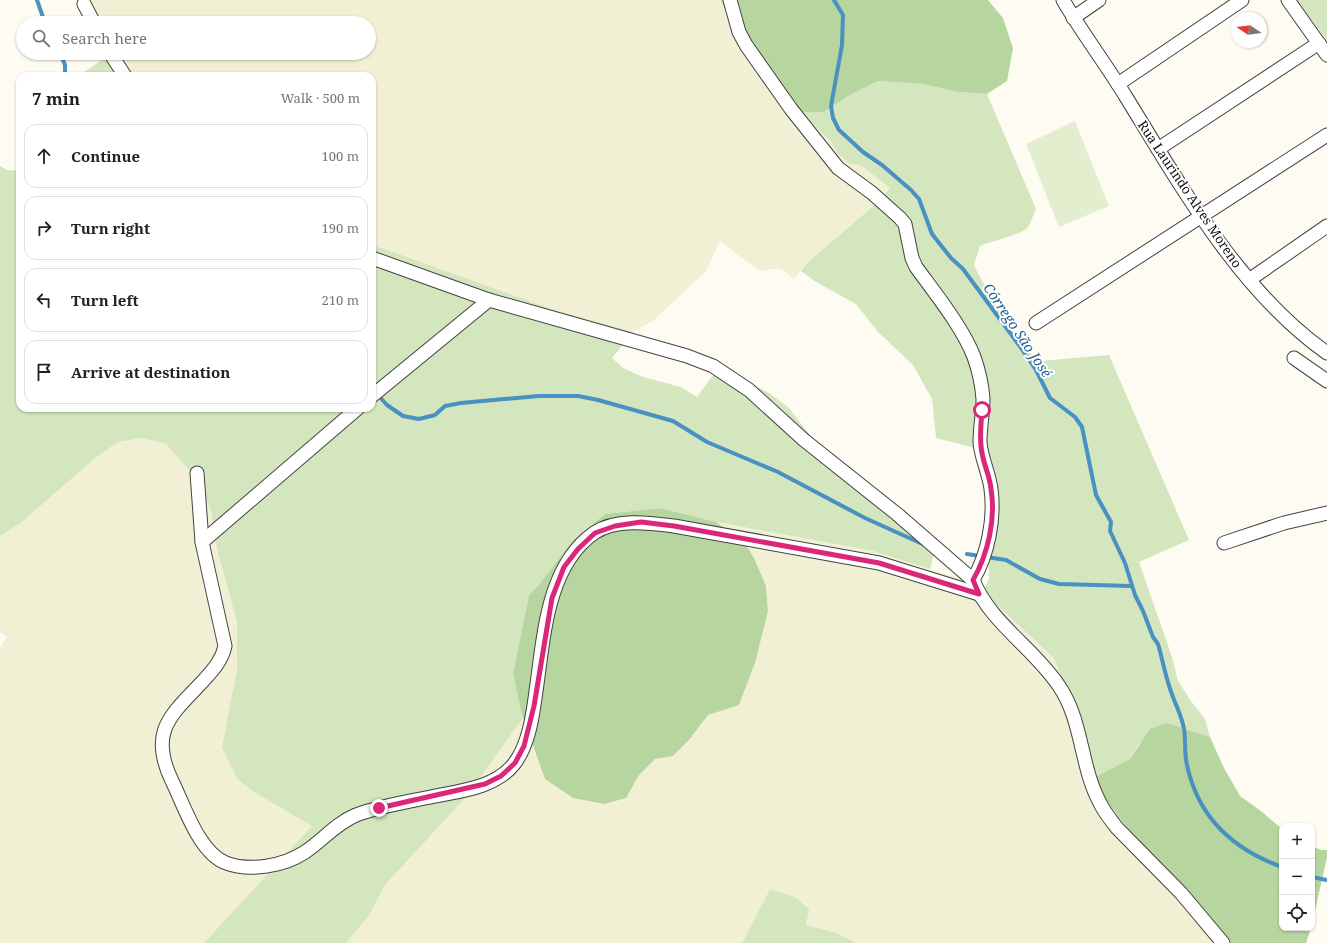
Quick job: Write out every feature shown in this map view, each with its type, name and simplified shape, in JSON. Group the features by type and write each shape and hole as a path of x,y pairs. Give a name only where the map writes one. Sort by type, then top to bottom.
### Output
{"street":[{"path":"730,0 737,26 746,45 818,144 838,168 872,193 905,224 912,258 916,268 960,332 973,356 981,385 983,400 980,442 991,489 992,509 988,545 981,567 973,580"},
{"name":"Rua Laurindo Alves Moreno","path":"1063,0 1073,18 1118,84 1202,216 1249,280 1282,316 1327,353"},
{"path":"1073,18 1098,0"},
{"path":"1118,84 1242,0"},
{"path":"1288,0 1327,55"},
{"path":"84,4 90,16"},
{"path":"1158,149 1319,43"},
{"path":"115,60 122,72"},
{"path":"1036,323 1327,135"},
{"path":"1249,280 1327,226"},
{"path":"376,259 489,300 652,345 713,366 749,390 804,440 897,514 973,580 979,594 1010,632 1046,669 1059,686 1069,704 1077,726 1092,785 1100,804 1109,818 1181,893 1223,943"},
{"path":"376,393 489,300"},
{"path":"1294,358 1327,381"},
{"path":"202,542 353,412"},
{"path":"197,473 202,542 225,646 223,656 217,666 181,703 167,722 162,735 161,751 165,766 202,842 218,859 227,863 247,867 267,866 304,853 334,827 356,815 379,808 464,790 485,784 501,776 515,763 524,746 534,706 552,598 564,567 578,549 595,533 615,526 641,522 674,526 879,563 979,594"},
{"path":"1224,543 1306,517 1327,513"}],"shaded area":[{"path":"85,0 721,0 734,30 797,106 831,142 838,154 849,163 862,166 890,187 872,207 807,263 794,279 781,269 759,271 720,241 706,271 654,320 633,332 552,309 376,247 376,72 117,72 107,60 376,60 376,16 89,16"},
{"path":"142,438 166,444 188,469 196,489 206,500 211,511 217,551 237,622 237,669 223,748 238,780 254,792 313,826 204,943 0,943 0,648 7,637 0,632 0,536 22,522 94,459 118,442"},
{"path":"716,522 873,551 964,580 983,592 1054,658 1081,730 1093,778 1229,943 856,943 837,933 806,925 770,889 742,943 346,943 370,914 385,885 467,796 523,718 535,754 626,798 639,775 655,758 673,756 689,740 708,715 739,705 755,663 768,611 766,586 754,558 744,542"}],"green space":[{"path":"721,0 988,0 1003,18 1013,48 1007,81 987,94 957,92 924,84 878,81 850,95 824,112 802,112 734,30"},
{"path":"1297,0 1327,0 1327,40"},
{"path":"102,60 107,60 117,72 84,72"},
{"path":"878,81 924,84 957,92 987,94 1036,209 1028,227 1025,230 980,246 974,265 1010,328 1018,339 1039,361 1109,355 1189,540 1139,562 1172,657 1178,681 1205,719 1210,737 1166,723 1139,744 1130,759 1093,778 1081,730 1054,658 983,592 989,579 988,523 992,491 975,448 936,438 932,399 913,365 878,332 856,304 816,282 801,271 807,263 872,207 890,188 862,166 849,163 838,154 831,142 802,112 824,112 850,95"},
{"path":"1075,121 1109,206 1059,227 1026,144"},
{"path":"0,166 7,170 16,171 16,412 376,412 376,247 552,309 633,332 612,358 623,368 643,377 681,387 697,397 716,371 751,384 769,393 789,408 826,456 934,554 930,569 873,551 716,522 660,508 605,514 573,540 538,586 529,595 513,674 523,718 467,796 385,885 370,914 346,943 204,943 312,826 254,792 238,780 222,748 237,669 237,622 217,550 211,511 206,500 196,489 188,469 166,444 142,438 118,442 94,459 22,522 0,536"},
{"path":"660,508 716,522 744,542 754,558 766,586 768,611 755,663 739,705 708,715 689,740 673,756 655,759 639,775 626,798 604,804 573,798 545,779 522,715 513,674 529,595 538,586 573,540 605,514"},
{"path":"1167,723 1210,737 1224,768 1240,796 1279,826 1279,931 1310,931 1306,943 1229,943 1133,835 1104,798 1093,778 1130,759 1150,729"},
{"path":"1315,847 1321,850 1327,850 1327,857 1315,911"},
{"path":"770,889 795,897 809,909 806,925 837,933 856,943 742,943"}],"waterway":[{"path":"37,0 43,16"},
{"name":"Córrego São José","path":"834,0 843,15 842,45 831,106 833,118 839,130 863,152 882,165 911,190 919,199 932,234 951,258 963,269 1019,345 1036,370 1050,398 1075,417 1082,427 1096,495 1111,522 1110,531 1125,563 1135,595 1153,637 1158,644 1168,684 1181,717 1185,733 1187,765 1192,784 1199,800 1220,829 1233,841 1264,860 1279,866"},
{"path":"63,60 65,72"},
{"path":"377,394 387,405 403,416 419,419 435,415 445,406 461,403 539,396 578,396 598,400 673,421 707,442 778,472 865,518 927,546"},
{"path":"967,554 1006,560 1040,579 1059,584 1131,586"},
{"name":"Córrego São José","path":"1315,878 1327,880"}],"route":[{"path":"379,808 457,792 485,784 501,776 515,763 524,746 534,706 552,598 564,567 578,549 595,533 615,526 641,522 674,526 879,563 914,572 942,583 979,594 973,580 981,567 988,545 992,509 991,489 980,442 982,410"}]}
